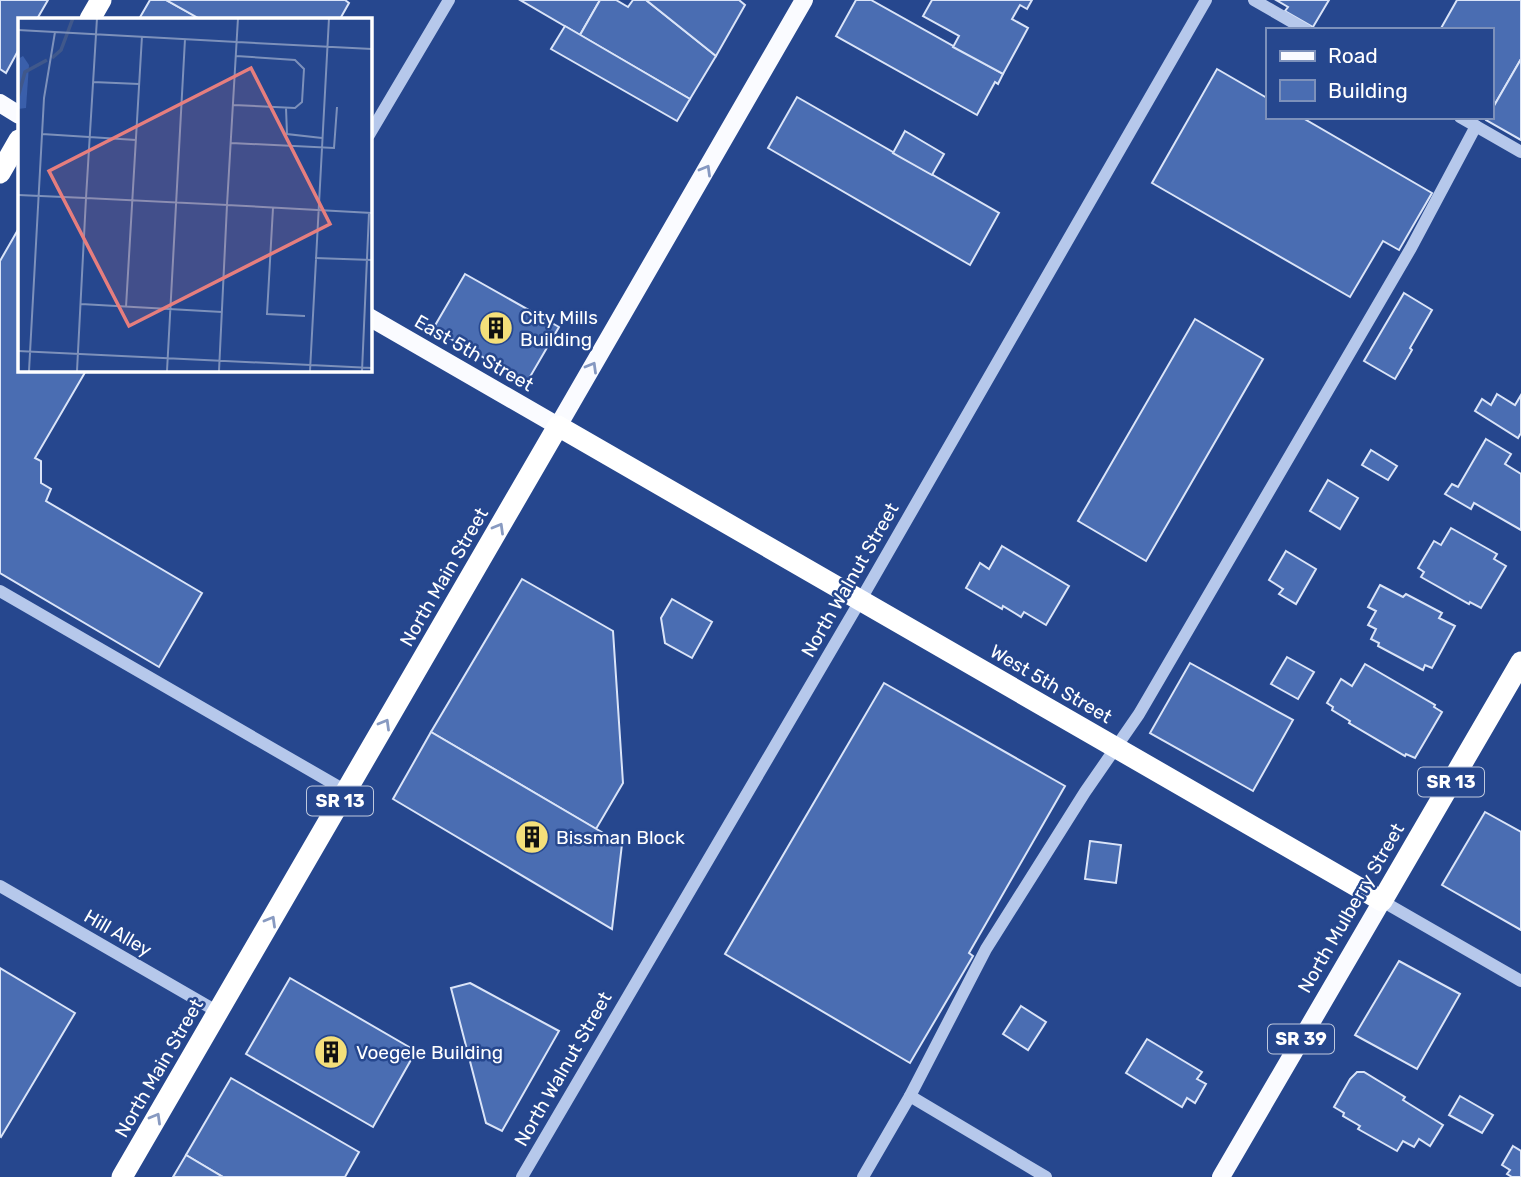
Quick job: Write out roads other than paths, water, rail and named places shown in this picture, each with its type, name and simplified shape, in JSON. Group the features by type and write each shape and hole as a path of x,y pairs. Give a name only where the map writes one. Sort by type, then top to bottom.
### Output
{"highway":[{"path":"91,18 101,0"},
{"path":"0,173 18,142"},
{"name":"West 5th Street","path":"558,426 1382,901"},
{"name":"North Main Street","path":"122,1177 558,426"},
{"name":"North Mulberry Street","path":"1382,901 1521,662"}],"main road":[{"name":"North Main Street","path":"558,426 804,0"},
{"path":"0,103 18,114"},
{"name":"East 5th Street","path":"371,318 558,426"},
{"name":"North Mulberry Street","path":"1221,1177 1382,901"}],"street":[{"path":"371,132 449,0"},
{"name":"North Walnut Street","path":"523,1177 860,601 1206,0"},
{"path":"1254,0 1303,28"},
{"path":"1464,119 1521,152"},
{"path":"863,1177 910,1096 986,949 1139,714 1411,248 1476,126"},
{"path":"0,591 346,791"},
{"name":"Hill Alley","path":"0,886 218,1012"},
{"name":"West 5th Street","path":"1382,901 1521,981"},
{"path":"910,1096 1046,1177"}],"place":[{"name":"City Mills Building","path":"496,328"},
{"name":"Bissman Block","path":"532,837"},
{"name":"Voegele Building","path":"331,1052"}]}
